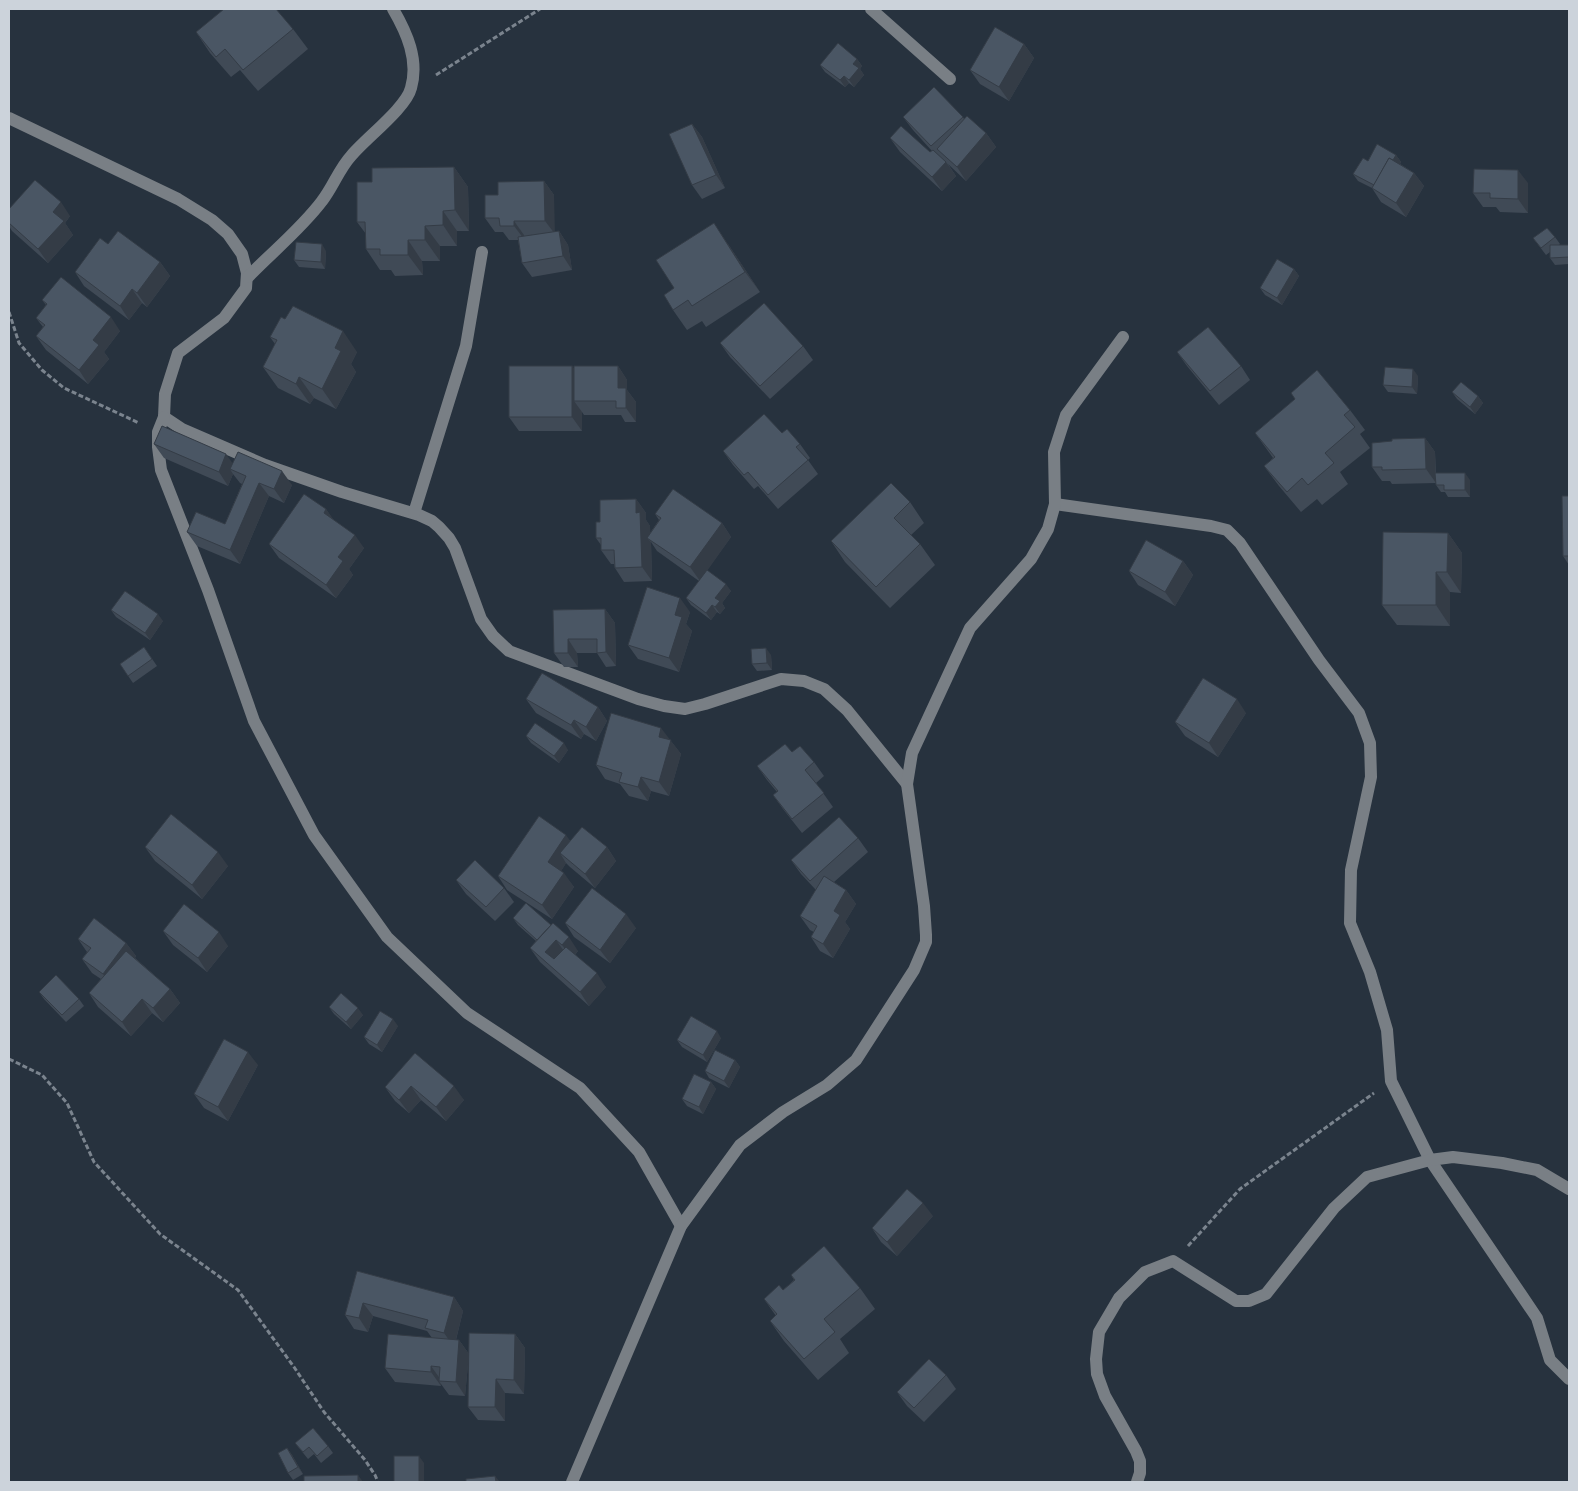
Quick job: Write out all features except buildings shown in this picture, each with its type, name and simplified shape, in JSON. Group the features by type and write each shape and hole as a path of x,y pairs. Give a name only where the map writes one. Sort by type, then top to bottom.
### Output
{"street":[{"path":"248,277 322,202 349,157 408,98 411,89 413,61 405,30 393,9"},
{"path":"871,9 950,79"},
{"path":"9,118 178,199 212,220 235,242 246,266 248,277 246,288 224,318 178,353 165,394 164,417 158,432 158,447 161,470 208,590 254,721 314,835 387,937 467,1014 580,1088 639,1152 680,1226"},
{"path":"414,513 466,346 482,252"},
{"path":"572,1482 680,1226 740,1145 783,1112 827,1085 856,1060 914,970 926,942 926,935 924,906 907,784 912,754 970,628 1031,559 1048,529 1055,504 1054,452 1066,415 1123,338"},
{"path":"164,417 182,429 265,465 342,492 414,513 432,521 449,538 455,548 481,619 493,636 509,651 638,699 684,709 781,679 804,681 824,689 847,710 907,784"},
{"path":"1055,504 1212,526 1227,530 1240,542 1319,660 1359,713 1370,743 1371,777 1351,870 1350,923 1370,972 1387,1030 1391,1081 1430,1160 1537,1318 1550,1360 1569,1379"},
{"path":"1137,1482 1140,1474 1140,1461 1105,1396 1097,1374 1096,1359 1099,1332 1119,1298 1145,1272 1173,1261 1236,1301 1249,1301 1266,1294 1334,1208 1367,1177 1430,1160 1453,1156 1537,1170 1569,1189"}],"path":[{"path":"411,89 540,9"},
{"path":"9,312 22,348 49,376 64,388 89,401 158,432"},
{"path":"9,1059 42,1075 67,1103 94,1162 160,1234 238,1290 294,1366 324,1412 365,1460 378,1482"},
{"path":"1173,1261 1240,1189 1331,1122 1391,1081"}]}
